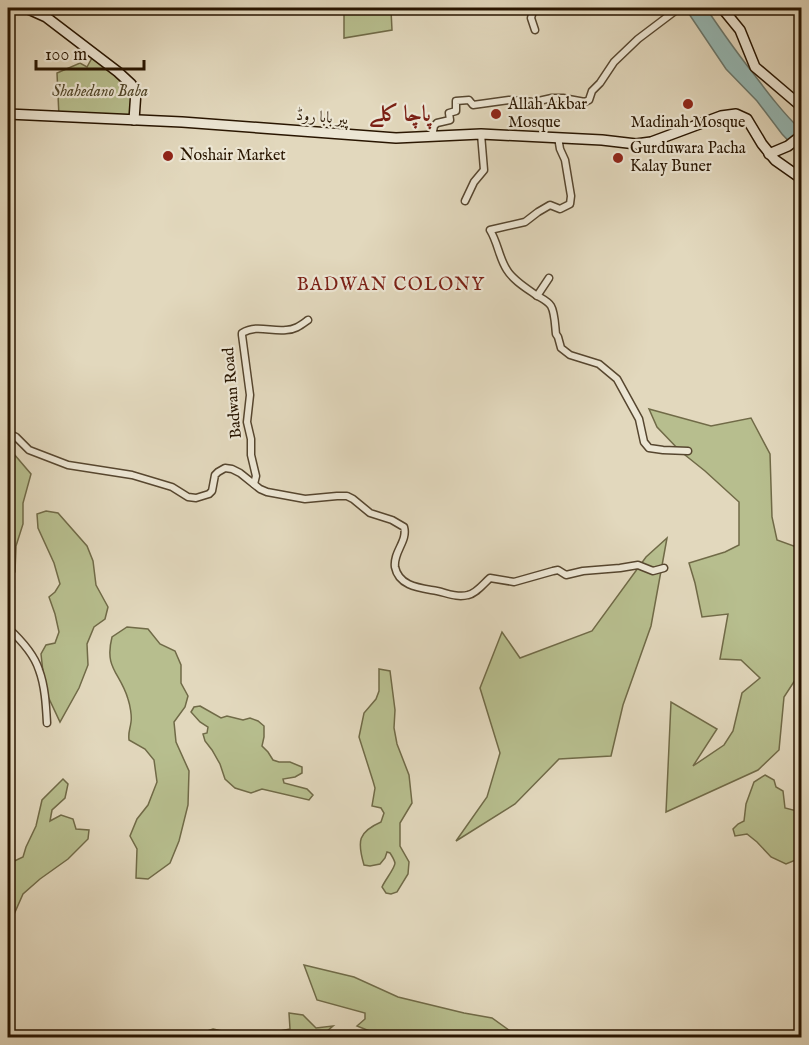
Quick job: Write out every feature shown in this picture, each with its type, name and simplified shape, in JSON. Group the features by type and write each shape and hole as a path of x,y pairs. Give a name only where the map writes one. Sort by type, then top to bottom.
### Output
{"main road":[{"path":"26,8 46,17 131,84 136,91 134,120"},
{"path":"723,8 740,30 755,67 801,107"},
{"name":"پیر بابا روڈ","path":"8,114 182,122 396,138 481,134 558,137 636,144 665,138 721,116 736,114 747,119 769,154"},
{"path":"801,135 788,146 769,154 801,179"}],"street":[{"path":"534,8 531,18 535,30"},
{"path":"432,137 434,126 450,120 449,114 456,111 456,100 470,100 473,105 509,100 534,102 552,98 585,102 590,100 592,91 614,62 638,39 679,8"},
{"path":"465,201 474,182 484,170 481,134"},
{"path":"558,137 565,160 571,196 570,204 560,209 550,205 525,222 490,230 507,270 537,296 549,303 561,348 570,355 599,364 617,379 639,419 644,442 650,448 688,451"},
{"path":"537,296 549,278"},
{"name":"Badwan Road","path":"254,484 251,439 247,422 250,395 242,335 254,328 288,330 308,320"},
{"path":"8,433 16,437 29,450 68,465 132,475 172,487 188,497 196,498 209,494 215,475 225,468 240,473 267,492 305,499 347,496 370,513 392,520 404,527 405,537 396,556 395,567 398,575 404,581 412,586 458,597 475,593 490,578 514,582 558,570 566,575 638,565 653,571 664,568"},
{"path":"8,628 19,639 39,668 47,723"}],"green space":[{"path":"344,8 389,8 392,30 344,38"},
{"name":"Shahedano Baba","path":"93,56 131,84 134,120 59,117 57,73 80,63 87,67"},
{"path":"649,409 711,426 751,418 770,454 772,517 777,540 802,549 801,671 784,697 779,750 758,770 666,812 671,702 717,729 693,766 724,745 733,731 742,693 760,678 741,660 720,659 728,614 702,617 689,563 725,552 739,545 739,502 680,451 657,427"},
{"path":"8,447 31,474 23,503 23,524 16,546 15,572 8,575"},
{"path":"46,511 58,513 87,546 93,561 96,585 108,607 105,619 94,627 87,644 88,665 79,688 60,722 45,690 41,654 46,645 55,643 59,632 49,597 60,584 54,563 38,528 37,514"},
{"path":"667,538 651,626 623,705 611,756 559,759 515,804 456,841 487,797 500,753 480,688 502,632 520,658 592,631 646,557"},
{"path":"127,627 148,629 160,644 175,651 181,665 181,683 188,696 185,707 174,722 176,742 189,771 188,805 179,841 170,863 148,879 136,878 137,849 130,836 137,819 148,805 157,782 154,760 145,749 129,740 131,714 129,704 125,690 111,664 110,656 112,637"},
{"path":"379,669 390,671 395,710 394,728 397,744 409,775 412,803 400,823 400,846 409,862 408,874 397,892 391,894 386,893 382,887 395,865 390,853 387,852 380,864 370,866 364,865 360,850 361,838 373,826 381,822 384,813 381,808 372,806 375,788 359,737 364,713 376,699 379,691"},
{"path":"200,706 221,718 227,716 243,720 250,718 264,726 262,746 273,760 290,762 302,767 302,773 283,779 284,783 307,789 313,795 309,800 262,789 251,793 235,788 225,779 220,764 205,741 203,734 207,733 208,727 191,712 194,707"},
{"path":"765,775 774,780 776,787 783,791 785,808 801,812 801,859 786,864 771,857 747,834 735,836 733,829 744,821 746,804 754,782"},
{"path":"63,779 68,784 65,798 52,810 50,821 61,815 73,819 76,829 89,830 88,839 68,859 23,894 8,928 8,864 23,857 36,826 42,800"},
{"path":"304,965 354,977 398,997 492,1018 513,1033 514,1037 396,1037 372,1032 357,1026 365,1019 365,1013 317,1000"},
{"path":"289,1013 303,1015 316,1028 333,1026 320,1037 250,1037 290,1029"},
{"path":"213,1029 249,1037 194,1037"}],"water":[{"path":"685,8 706,8 770,95 801,130 801,154 782,134 757,101 726,69"}],"place":[{"name":"Madinah Mosque","path":"688,104"},
{"name":"Allah Akbar Mosque","path":"496,114"},
{"name":"Noshair Market","path":"168,156"},
{"name":"Gurduwara Pacha Kalay Buner","path":"618,158"}],"district":[{"name":"پاچا کلے","path":"400,115"},
{"name":"BADWAN COLONY","path":"391,285"}]}
